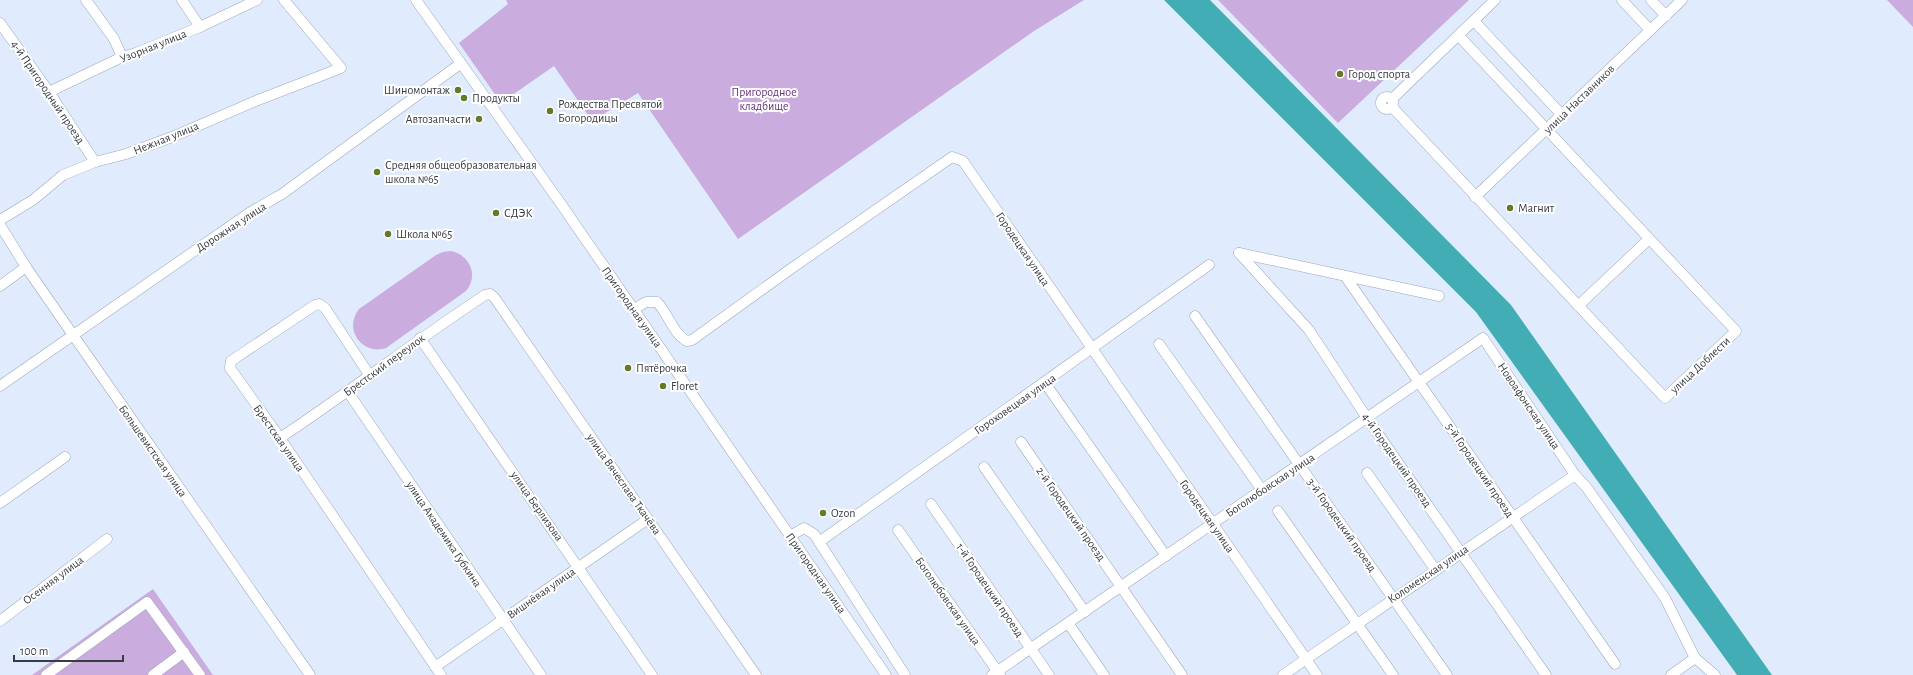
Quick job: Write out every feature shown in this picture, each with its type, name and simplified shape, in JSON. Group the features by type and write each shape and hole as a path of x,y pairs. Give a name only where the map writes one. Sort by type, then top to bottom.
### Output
{"street":[{"path":"86,0 114,39 122,57"},
{"path":"182,0 200,27"},
{"name":"Узорная улица","path":"49,92 122,57 136,53 200,27 257,0"},
{"name":"Нежная улица","path":"0,220 33,200 64,175 95,162 133,152 258,100 341,68 284,0"},
{"name":"Пригородная улица","path":"416,0 460,64 561,204 886,675"},
{"path":"1459,36 1649,239 1578,306 1475,197 1392,103 1459,36 1474,21 1496,0"},
{"path":"1622,0 1650,30"},
{"path":"1651,0 1666,16"},
{"name":"улица Наставников","path":"1475,197 1682,0"},
{"path":"1474,21 1562,115"},
{"name":"4-й Пригородный проезд","path":"0,23 49,92 95,162"},
{"name":"Дорожная улица","path":"0,386 11,374 73,335 249,213 282,194 460,64"},
{"name":"Городецкая улица","path":"634,309 646,302 657,302 662,307 681,338 687,341 692,340 792,268 952,158 958,158 963,161 1317,675"},
{"name":"Большевистская улица","path":"0,225 26,267 310,675"},
{"name":"улица Доблести","path":"1578,306 1665,398 1736,331 1649,239"},
{"name":"4-й Городецкий проезд","path":"1345,276 1239,253 1309,330 1367,418 1546,675"},
{"name":"Гороховецкая улица","path":"819,542 1092,350 1209,265"},
{"path":"0,286 26,267"},
{"path":"1345,276 1439,296"},
{"name":"5-й Городецкий проезд","path":"1345,276 1615,664"},
{"name":"Брестский переулок","path":"280,438 348,392 420,338 485,295 490,294"},
{"name":"улица Вячеслава Ткачёва","path":"490,294 494,297 756,675"},
{"name":"Брестская улица","path":"370,376 325,308 319,304 315,305 231,361 230,368 280,438 438,671"},
{"name":"3-й Городецкий проезд","path":"1195,316 1447,675"},
{"name":"улица Берлизова","path":"420,338 579,566 652,675"},
{"name":"Боголюбовская улица","path":"898,530 997,674 1068,623 1483,338"},
{"name":"Новоафонская улица","path":"1483,338 1575,475 1596,500 1665,598 1695,658"},
{"path":"1159,344 1262,490"},
{"path":"1045,383 1166,556"},
{"name":"улица Академика Губкина","path":"348,392 541,675"},
{"name":"2-й Городецкий проезд","path":"1021,442 1122,586 1182,675"},
{"path":"0,503 65,457"},
{"path":"984,467 1085,612"},
{"path":"1367,472 1435,569"},
{"name":"Коломенская улица","path":"1283,675 1435,569 1575,475"},
{"name":"1-й Городецкий проезд","path":"931,504 1049,675"},
{"path":"1278,511 1393,675"},
{"name":"Вишнёвая улица","path":"438,671 503,620 648,519"},
{"path":"790,536 804,528 814,534 905,675"},
{"name":"Осенняя улица","path":"0,621 107,539"},
{"path":"46,675 147,602 200,675"},
{"path":"1068,623 1104,675"},
{"path":"152,675 184,652"},
{"path":"1671,675 1695,658 1715,675"}],"green space":[{"name":"Пригородное кладбище","path":"506,0 1084,0 1034,31 738,239 638,93 592,121 554,66 501,103 459,43 508,4"},
{"name":"Город спорта","path":"1218,0 1469,0 1338,123"},
{"path":"1887,0 1913,0 1913,27"},
{"path":"451,251 458,253 468,261 472,273 472,279 466,291 386,348 369,348 358,339 354,332 353,325 359,309 436,255"},
{"path":"153,589 213,675 32,675"}],"water":[{"path":"1164,0 1210,0 1511,305 1772,675 1737,675 1476,312"}],"place":[{"name":"Город спорта","path":"1340,74"},
{"name":"Шиномонтаж","path":"458,90"},
{"name":"Продукты","path":"464,98"},
{"name":"Рождества Пресвятой Богородицы","path":"550,111"},
{"name":"Автозапчасти","path":"479,119"},
{"name":"Средняя общеобразовательная школа №65","path":"377,172"},
{"name":"Магнит","path":"1510,208"},
{"name":"СДЭК","path":"496,213"},
{"name":"Школа №65","path":"388,234"},
{"name":"Пятёрочка","path":"628,368"},
{"name":"Floret","path":"663,386"},
{"name":"Ozon","path":"823,513"}]}
